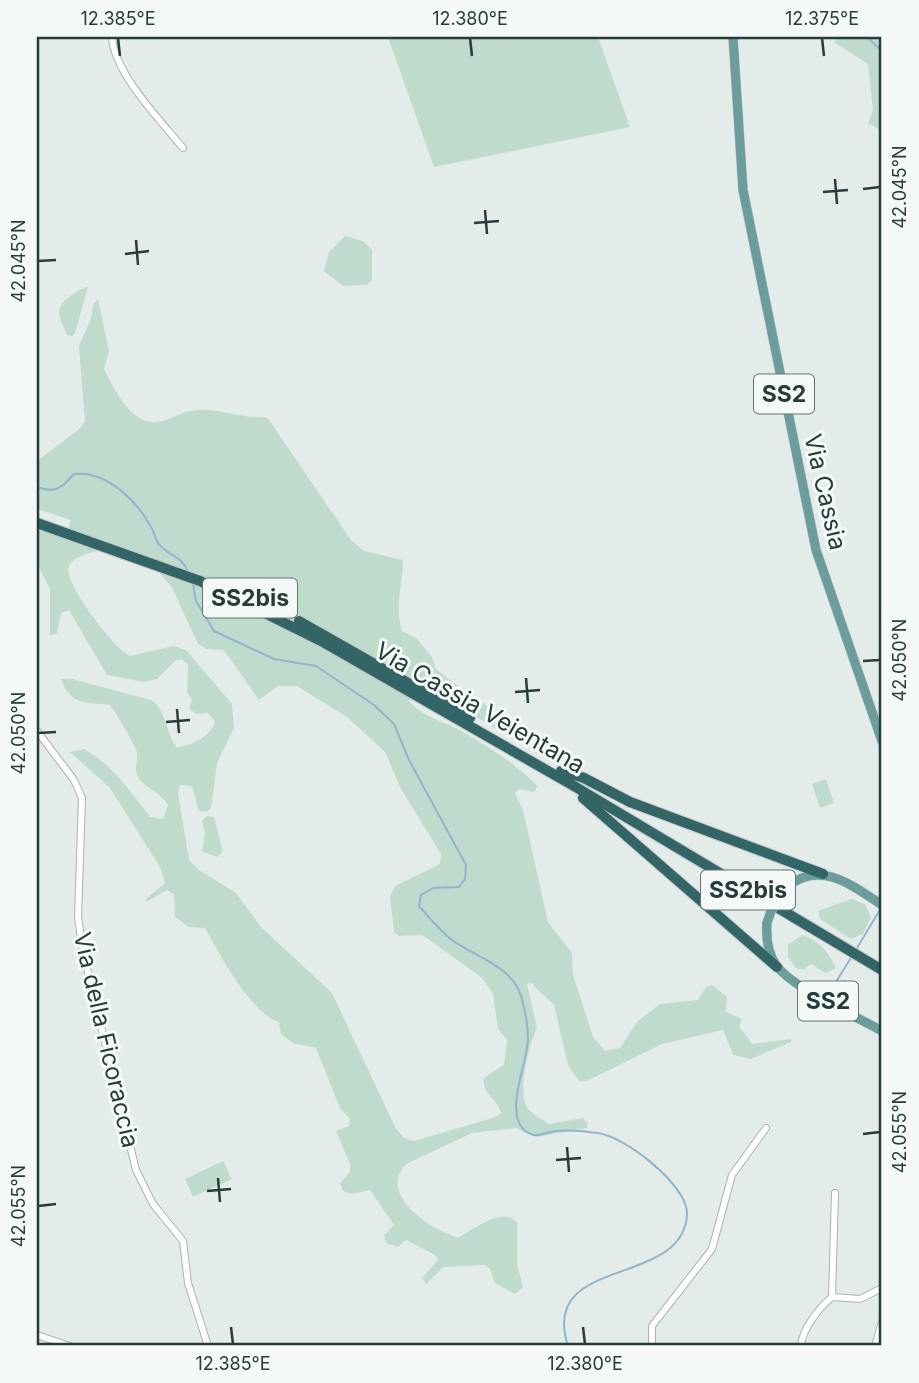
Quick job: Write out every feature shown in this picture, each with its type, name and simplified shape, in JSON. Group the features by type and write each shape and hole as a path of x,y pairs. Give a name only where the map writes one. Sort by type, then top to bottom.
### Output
{"highway":[{"name":"Via Cassia Veientana","path":"37,516 214,581 324,634 532,762 859,953 882,970"},
{"name":"Via Cassia Veientana","path":"37,523 69,529"},
{"name":"Via Cassia Veientana","path":"420,693 561,771 847,946"},
{"path":"532,762 589,802 777,967"},
{"path":"561,771 584,778 630,802 823,874"},
{"name":"Via Cassia Veientana","path":"859,953 882,962"}],"main road":[{"name":"Via Cassia","path":"733,37 743,190 814,541 882,741"},
{"name":"SS2","path":"823,874 805,876 787,887 771,911 767,923 768,945 777,967 810,991 882,1031"},
{"path":"823,874 846,882 882,904"}],"street":[{"path":"112,37 113,52 124,72 183,148"},
{"name":"Via della Ficoraccia","path":"37,731 74,780 82,799 78,917 83,952 136,1170 149,1197 183,1241 188,1283 208,1346"},
{"path":"652,1346 652,1326 712,1248 732,1175 766,1128"},
{"path":"832,1297 835,1193"},
{"path":"801,1346 806,1329 832,1297 860,1299 882,1288"},
{"path":"875,1346 882,1322"},
{"path":"37,1335 70,1346"}],"green space":[{"path":"388,37 598,37 630,127 434,167"},
{"path":"836,37 882,37 882,131 868,123 873,110 868,64 835,43"},
{"path":"345,236 363,241 372,250 372,280 366,285 343,286 324,271 329,252"},
{"path":"88,287 75,333 72,336 67,335 59,313 62,304 70,296"},
{"path":"98,299 109,351 104,369 120,398 135,415 154,422 191,411 209,410 248,417 265,417 269,420 351,540 364,551 403,560 399,604 402,631 416,638 432,657 436,669 460,688 573,762 570,769 559,767 447,699 418,688 409,701 427,715 491,749 537,786 535,792 519,789 515,793 523,810 548,922 572,953 573,975 593,1037 605,1051 620,1048 638,1021 660,1004 698,1000 706,987 712,985 727,997 726,1012 742,1019 739,1026 752,1044 791,1039 791,1042 751,1059 733,1055 723,1030 662,1044 587,1081 579,1081 568,1065 554,1005 531,983 527,984 537,1027 524,1078 524,1099 527,1107 549,1124 583,1118 588,1123 587,1128 536,1137 516,1128 472,1133 406,1164 399,1176 398,1188 411,1210 434,1227 458,1238 497,1218 511,1218 517,1223 517,1264 523,1287 515,1294 495,1283 490,1269 485,1265 443,1267 426,1284 422,1278 438,1260 435,1255 406,1240 398,1247 386,1243 384,1235 394,1225 370,1190 352,1194 343,1191 340,1183 350,1172 350,1164 336,1131 349,1126 350,1119 340,1108 316,1048 293,1043 281,1034 279,1022 269,1017 247,996 205,928 189,927 175,917 174,894 167,890 146,902 146,899 165,883 160,867 110,788 70,752 84,749 94,755 120,779 150,817 163,819 168,805 137,776 137,752 110,705 79,701 69,694 61,679 72,679 151,700 160,710 177,747 200,739 209,732 215,722 208,713 196,714 189,708 192,700 187,692 188,665 182,659 175,661 157,679 144,682 107,675 69,610 61,613 57,633 50,636 50,589 37,563 37,528 66,536 71,520 37,509 37,461 85,422 79,346 91,319 93,305","holes":["109,549 154,566 172,588 198,644 207,649 224,650 259,700 278,686 297,686 347,717 385,752 401,789 441,854 440,864 395,886 390,897 394,932 399,936 422,935 481,977 493,993 498,1029 507,1040 504,1065 484,1078 485,1088 501,1113 496,1117 414,1141 404,1138 396,1129 332,993 261,927 236,893 199,870 189,860 178,793 180,785 192,786 199,811 207,812 211,808 217,763 234,728 232,704 186,650 173,646 130,656 122,650 91,614 73,586 69,574 69,566 76,559"]},
{"path":"826,779 834,803 820,808 812,784"},
{"path":"207,816 214,817 223,852 217,857 202,851 205,834 202,821"},
{"path":"851,899 865,904 871,917 863,934 851,939 820,919 818,911"},
{"path":"802,935 823,948 836,968 826,973 811,964 805,969 797,969 788,957 788,945"},
{"path":"223,1161 232,1179 193,1197 185,1179"}],"waterway":[{"path":"867,37 882,51"},
{"path":"37,487 53,490 66,483 74,474 86,474 109,482 138,507 158,543 182,562 188,572"},
{"path":"193,584 196,601 214,631 274,659 316,666 374,705 394,724 409,760 466,865 465,879 459,887 433,888 421,895 419,906 452,940 492,963 510,977 521,996 527,1022 528,1043 516,1113 524,1130 534,1135 555,1131 597,1133 622,1142 666,1176 684,1202 687,1214 680,1237 663,1253 592,1284 574,1297 564,1317 568,1346"},
{"path":"857,948 881,908"},
{"path":"836,982 852,956"}]}
